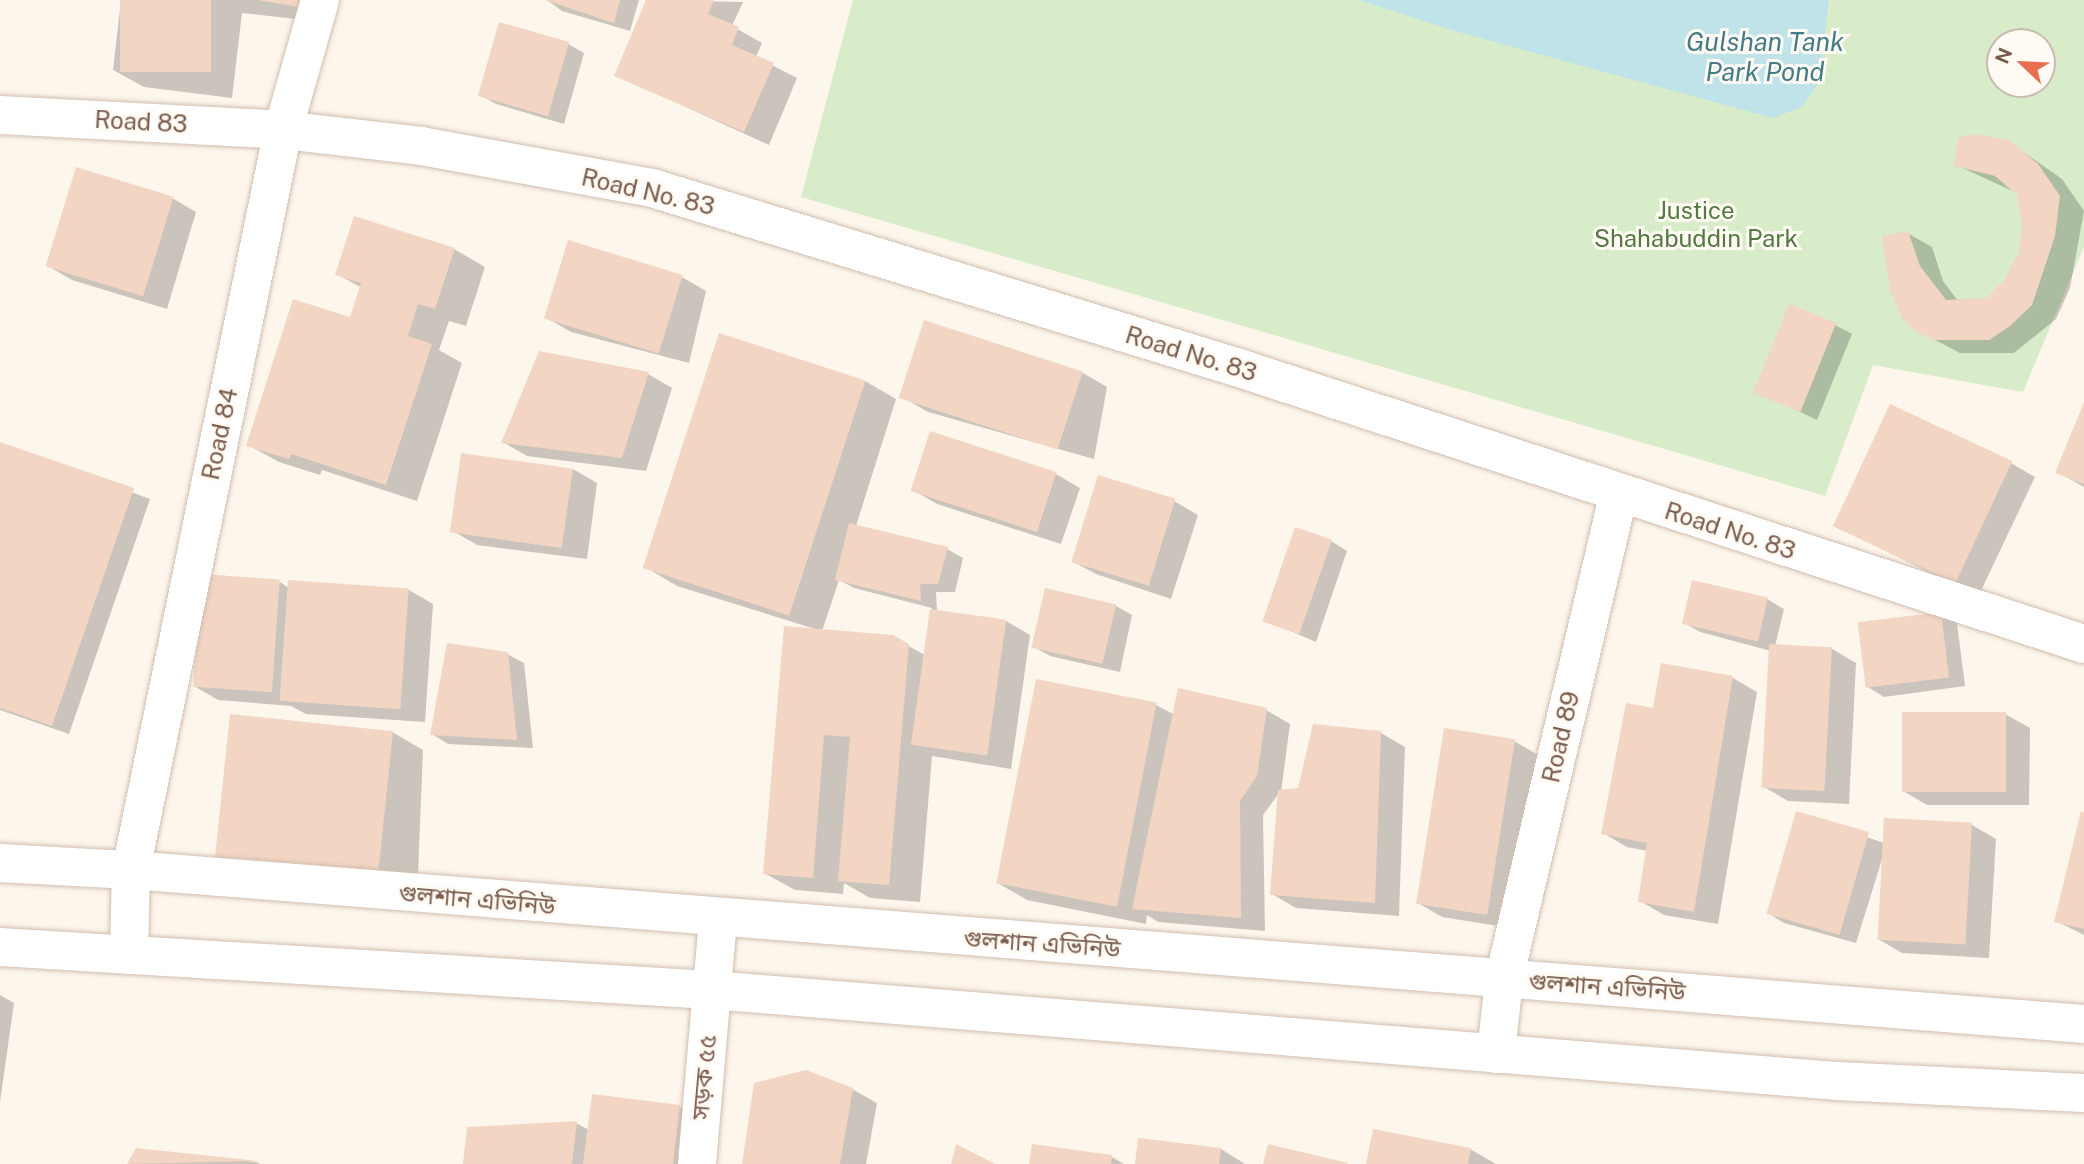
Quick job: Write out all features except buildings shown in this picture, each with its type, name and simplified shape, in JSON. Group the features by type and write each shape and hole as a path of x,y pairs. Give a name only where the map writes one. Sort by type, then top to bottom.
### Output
{"street":[{"name":"Road 84","path":"129,955 131,870 283,130 320,0"},
{"name":"Road 83","path":"0,115 283,130"},
{"name":"Road No. 83","path":"283,130 421,146 652,188 1236,367 1618,495 2084,644"},
{"name":"Road 89","path":"1496,1054 1504,979 1618,495"},
{"name":"গুলশান এভিনিউ","path":"0,863 131,870 718,919 2084,1024"},
{"name":"সড়ক ৫৫","path":"697,1164 718,919"},
{"path":"0,947 711,990 1839,1081 2084,1093"}],"green space":[{"name":"Justice Shahabuddin Park","path":"853,0 2084,0 2084,247 2023,392 1873,365 1825,496 801,197"}],"water":[{"name":"Gulshan Tank Park Pond","path":"1359,0 1829,0 1819,83 1802,107 1773,118 1458,32"}]}
